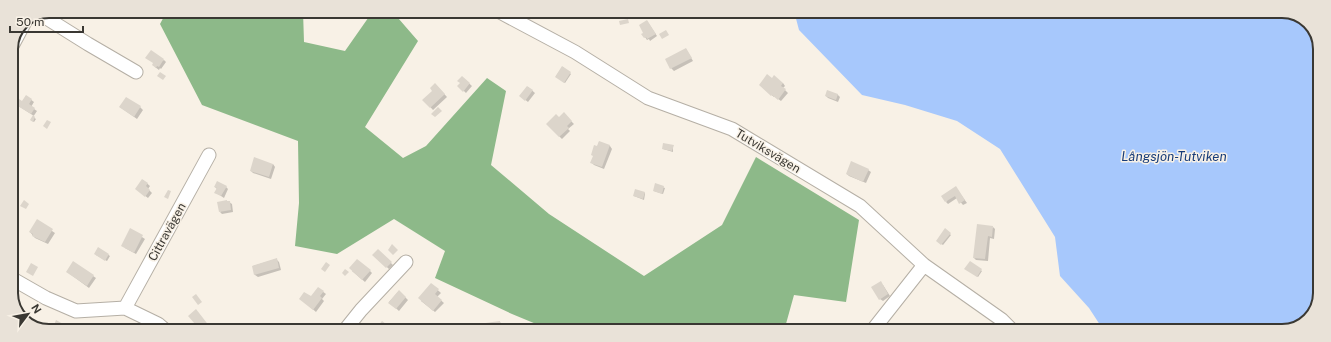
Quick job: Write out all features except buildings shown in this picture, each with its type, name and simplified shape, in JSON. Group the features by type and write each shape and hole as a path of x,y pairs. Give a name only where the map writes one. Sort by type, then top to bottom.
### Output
{"street":[{"path":"47,18 136,72"},
{"name":"Tutviksvägen","path":"511,18 575,52 648,98 732,129 860,206 924,265 1006,324"},
{"name":"Cittravägen","path":"125,308 209,155"},
{"path":"350,324 406,262"},
{"path":"878,324 924,265"},
{"path":"18,282 46,298 76,311 125,308 158,324"}],"green space":[{"path":"163,18 303,18 304,42 345,51 368,18 398,18 418,41 365,127 403,158 426,146 487,78 506,91 491,165 549,214 644,276 722,225 756,157 859,220 846,302 794,295 786,324 536,324 435,278 445,251 394,219 337,254 295,246 299,203 298,141 202,105 160,24"}],"water":[{"name":"Långsjön-Tutviken","path":"796,18 1282,18 1298,22 1305,28 1311,37 1313,47 1313,293 1311,305 1304,315 1298,320 1282,324 1099,324 1089,308 1060,276 1055,237 1000,149 957,121 905,105 862,95 799,30"}]}
